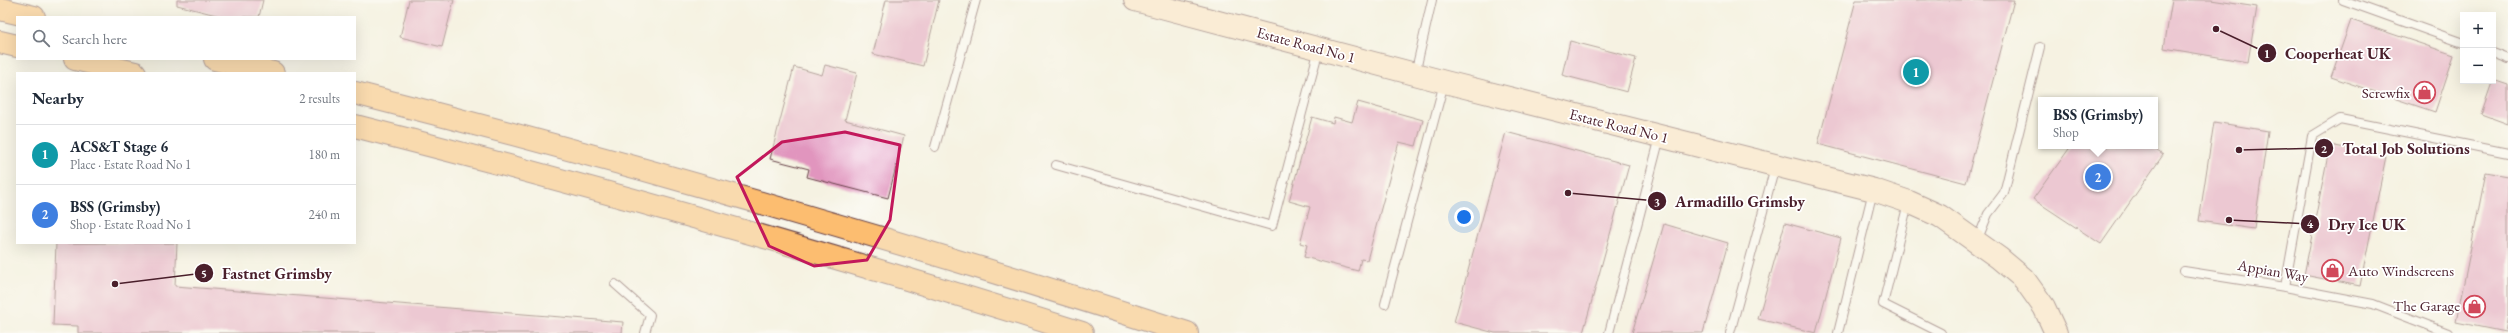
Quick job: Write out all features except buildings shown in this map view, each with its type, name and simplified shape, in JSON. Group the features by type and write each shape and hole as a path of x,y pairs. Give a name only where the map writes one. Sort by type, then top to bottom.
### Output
{"highway":[{"path":"0,9 30,16"},
{"path":"0,42 16,46"},
{"path":"79,60 131,72"},
{"path":"219,60 269,72"},
{"path":"356,94 766,204 979,267 1186,333"},
{"path":"356,126 540,174 787,243 1082,333"}],"street":[{"name":"Estate Road No 1","path":"1135,0 1444,82 1874,190 1908,202 1940,216 1977,242 2024,279 2044,308 2056,333"}],"lane":[{"path":"935,147 976,0"},
{"path":"1415,74 1432,0"},
{"path":"2343,0 2460,42"},
{"path":"1977,242 1988,214 2004,193 2040,47"},
{"path":"1056,165 1272,226 1319,48"},
{"path":"2496,54 2508,59"},
{"path":"1385,304 1444,82"},
{"path":"2285,286 2312,136 2334,122 2340,119 2508,153"},
{"path":"1609,333 1660,136"},
{"path":"1730,333 1775,166"},
{"path":"1838,333 1874,190"},
{"path":"1908,202 1882,304 1941,333"},
{"name":"Appian Way","path":"2184,271 2285,286 2373,304 2448,333"},
{"path":"615,284 650,315 645,333"}],"highlighted area":[{"path":"845,132 900,145 890,220 867,260 814,266 769,246 737,177 782,142"}],"place":[{"name":"Cooperheat UK","path":"2216,29"},
{"name":"ACS&T Stage 6","path":"1916,72"},
{"name":"Screwfix","path":"2425,93"},
{"name":"Total Job Solutions","path":"2239,150"},
{"name":"BSS (Grimsby)","path":"2098,177"},
{"name":"Armadillo Grimsby","path":"1568,193"},
{"name":"Dry Ice UK","path":"2229,220"},
{"name":"Auto Windscreens","path":"2332,271"},
{"name":"Fastnet Grimsby","path":"115,284"},
{"name":"The Garage","path":"2475,306"}]}
